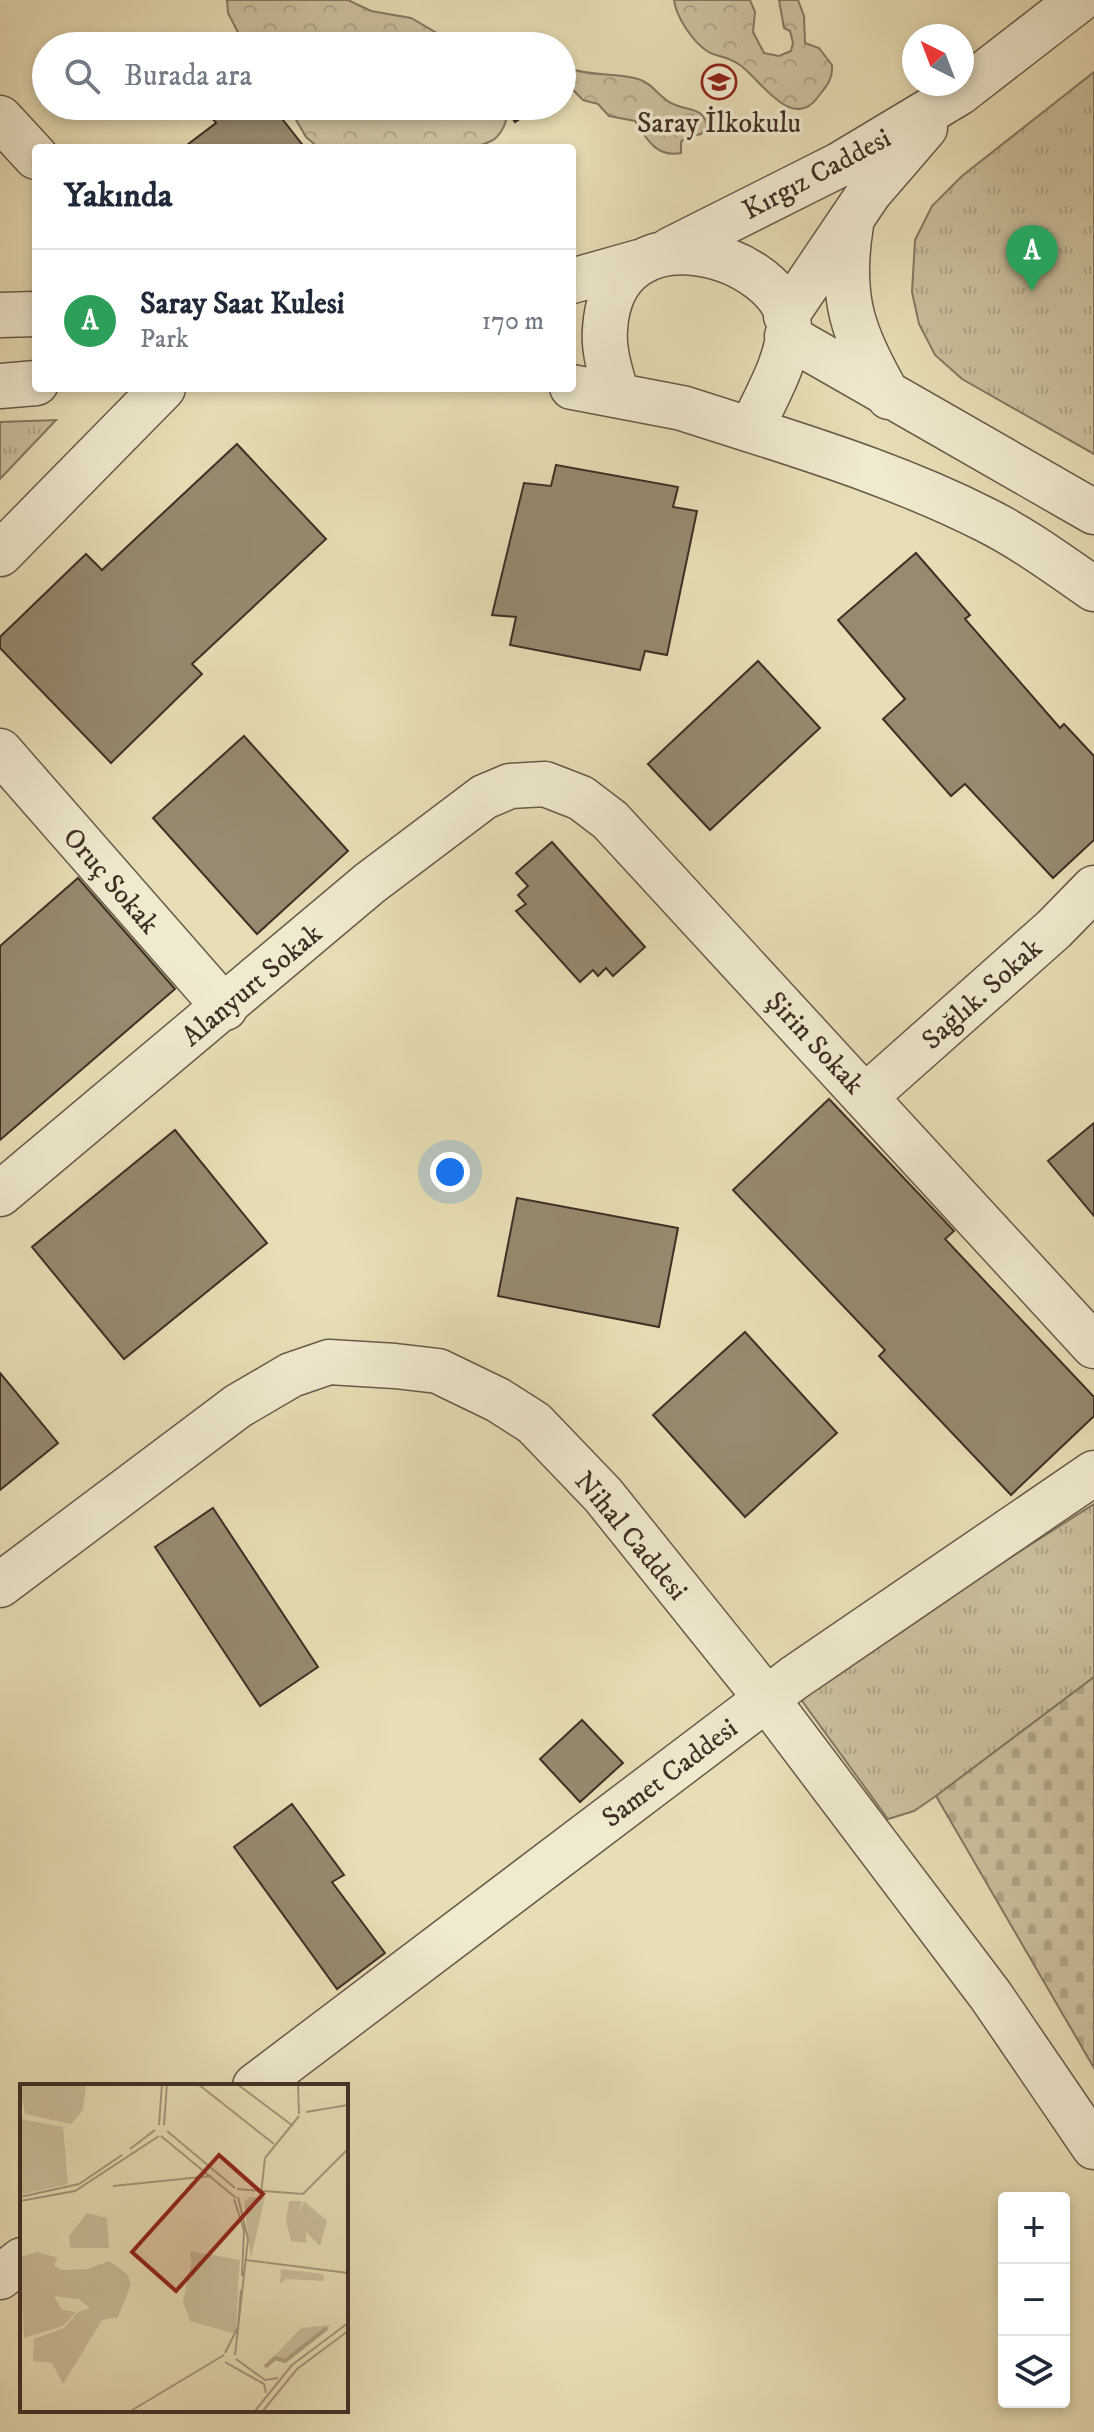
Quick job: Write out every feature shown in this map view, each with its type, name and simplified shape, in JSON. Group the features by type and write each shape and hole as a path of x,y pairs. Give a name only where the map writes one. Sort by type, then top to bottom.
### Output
{"street":[{"name":"Kırgız Caddesi","path":"974,81 1068,3"},
{"name":"Kırgız Caddesi","path":"655,256 839,165 954,96"},
{"name":"Kırgız Caddesi","path":"787,326 852,217 889,168 956,96"},
{"path":"0,118 32,153"},
{"path":"852,217 844,266 852,322 865,356 889,397"},
{"path":"576,280 655,256 703,253 737,264 772,291 787,326 889,397 1094,512"},
{"path":"617,395 605,331 609,304 621,282 655,256"},
{"path":"0,315 32,314"},
{"path":"751,430 776,374 787,326"},
{"path":"0,386 32,383"},
{"path":"576,388 682,408 832,456 985,519 1094,589"},
{"path":"0,554 159,392"},
{"name":"Oruç Sokak","path":"0,751 225,1008"},
{"name":"Şirin Sokak","path":"510,786 545,784 581,798 610,820 1094,1346"},
{"name":"Alanyurt Sokak","path":"0,1194 370,883 484,797 510,786"},
{"name":"Sağlık. Sokak","path":"866,1096 1054,929 1094,888"},
{"name":"Nihal Caddesi","path":"0,1585 238,1406 291,1375 329,1362 438,1371 498,1400 534,1423 603,1495 766,1698 991,1996 1094,2147"},
{"name":"Samet Caddesi","path":"258,2084 766,1698 1094,1473"},
{"path":"0,2277 20,2262"}],"green space":[{"path":"227,0 348,0 371,11 411,18 435,32 238,32 228,13"},
{"path":"674,0 750,0 755,12 753,32 764,53 779,56 791,51 793,43 790,31 784,28 779,0 798,0 804,16 805,43 819,48 832,65 829,82 808,107 798,109 787,106 740,65 702,47 682,21"},
{"path":"576,70 629,77 643,81 668,101 699,113 707,126 701,134 686,137 681,142 681,153 672,154 658,150 635,121 609,116 598,104 583,100 576,93"},
{"path":"1094,72 1094,454 962,379 935,355 919,324 912,292 915,240 932,206 962,176"},
{"path":"296,120 506,121 494,140 484,144 314,144"},
{"path":"56,420 0,479 0,422"},
{"path":"1094,1504 1094,1677 936,1796 914,1811 888,1819 797,1694"},
{"path":"1094,1677 1094,2068 936,1796"}],"building":[{"path":"214,120 283,120 302,144 188,144 216,123"},
{"path":"237,444 326,539 192,664 202,674 111,763 0,648 0,637 86,554 102,570"},
{"path":"556,465 678,487 673,507 697,511 667,655 645,651 640,670 510,645 516,617 492,615 524,483 551,486"},
{"path":"916,553 970,615 965,619 1060,728 1064,724 1094,756 1094,840 1053,878 965,784 951,796 883,719 905,699 838,620"},
{"path":"758,661 820,728 710,830 648,764"},
{"path":"244,736 348,851 257,934 153,818"},
{"path":"552,842 645,947 613,976 606,968 598,976 593,970 580,982 516,911 526,904 518,895 528,886 516,873"},
{"path":"78,878 175,989 0,1140 0,946"},
{"path":"829,1099 954,1231 945,1239 1094,1397 1094,1416 1011,1495 879,1356 885,1350 733,1190"},
{"path":"1094,1123 1094,1216 1048,1161"},
{"path":"175,1130 267,1243 124,1359 32,1247"},
{"path":"517,1198 678,1228 659,1327 498,1296"},
{"path":"745,1332 837,1433 745,1517 653,1415"},
{"path":"0,1373 58,1443 0,1490"},
{"path":"213,1508 318,1667 260,1706 155,1547"},
{"path":"582,1720 623,1763 580,1802 540,1759"},
{"path":"292,1804 344,1875 332,1882 385,1953 337,1989 234,1847"}],"place":[{"name":"Saray İlkokulu","path":"719,82"},
{"name":"Saray Saat Kulesi","path":"1032,291"}]}
